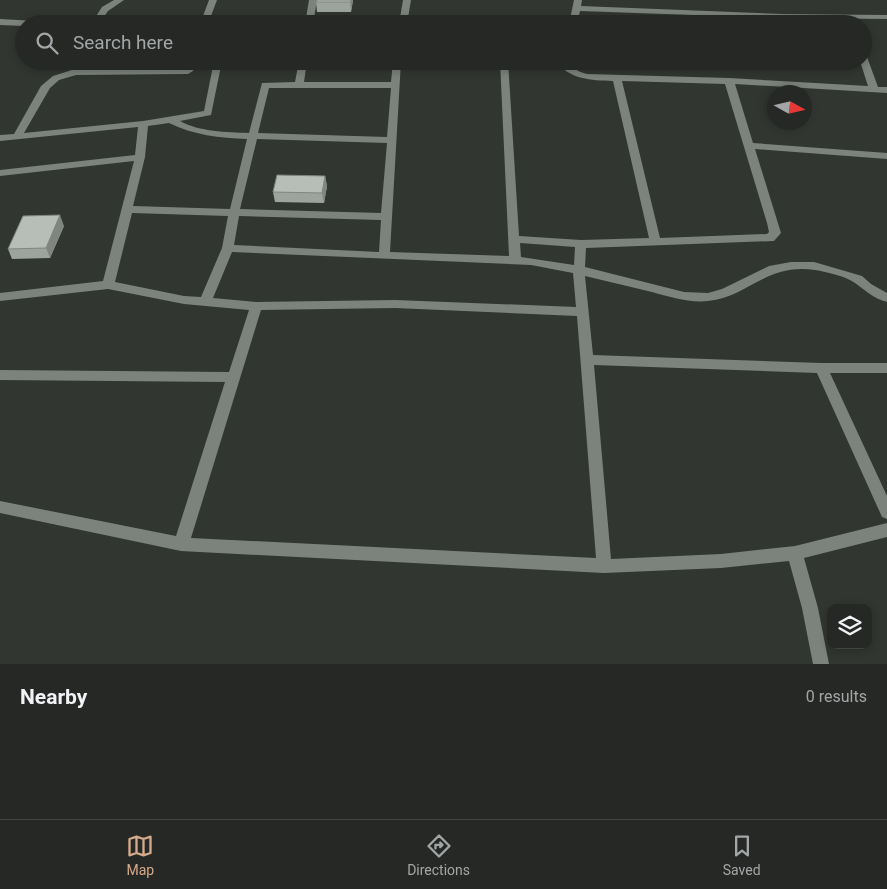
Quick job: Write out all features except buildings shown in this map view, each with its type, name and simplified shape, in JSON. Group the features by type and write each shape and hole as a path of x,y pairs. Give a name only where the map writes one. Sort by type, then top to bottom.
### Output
{"street":[{"path":"101,15 105,9 120,0"},
{"path":"207,15 213,0"},
{"path":"310,15 313,0"},
{"path":"404,15 407,0"},
{"path":"681,0 682,13"},
{"path":"577,4 730,15"},
{"path":"872,18 887,17"},
{"path":"0,22 15,23"},
{"path":"17,137 46,86 56,78 75,72 188,70"},
{"path":"0,138 143,124 208,113 216,70"},
{"path":"299,85 302,70"},
{"path":"384,256 397,70"},
{"path":"505,70 515,261"},
{"path":"568,70 577,75 617,78 728,81 887,90"},
{"path":"867,70 874,89"},
{"path":"617,78 655,242"},
{"path":"514,239 581,244 770,238 774,233 773,223 728,81"},
{"path":"205,303 228,248 234,212 265,85 396,85"},
{"path":"171,120 188,130 252,136 393,140"},
{"path":"108,285 140,157 143,124"},
{"path":"749,146 887,156"},
{"path":"0,173 140,157"},
{"path":"127,209 386,217"},
{"path":"581,244 579,270 604,566"},
{"path":"228,248 531,261 579,270 684,296 708,297 726,292 773,269 791,266 814,266 858,279 886,300"},
{"path":"0,297 108,285 205,303 256,306 395,304 583,312"},
{"path":"181,544 256,306"},
{"path":"587,360 821,368 887,368"},
{"path":"821,368 887,512"},
{"path":"0,375 234,377"},
{"path":"0,507 181,544 409,558 604,566 720,561 795,553 887,530"},
{"path":"795,553 810,608 821,664"}]}
